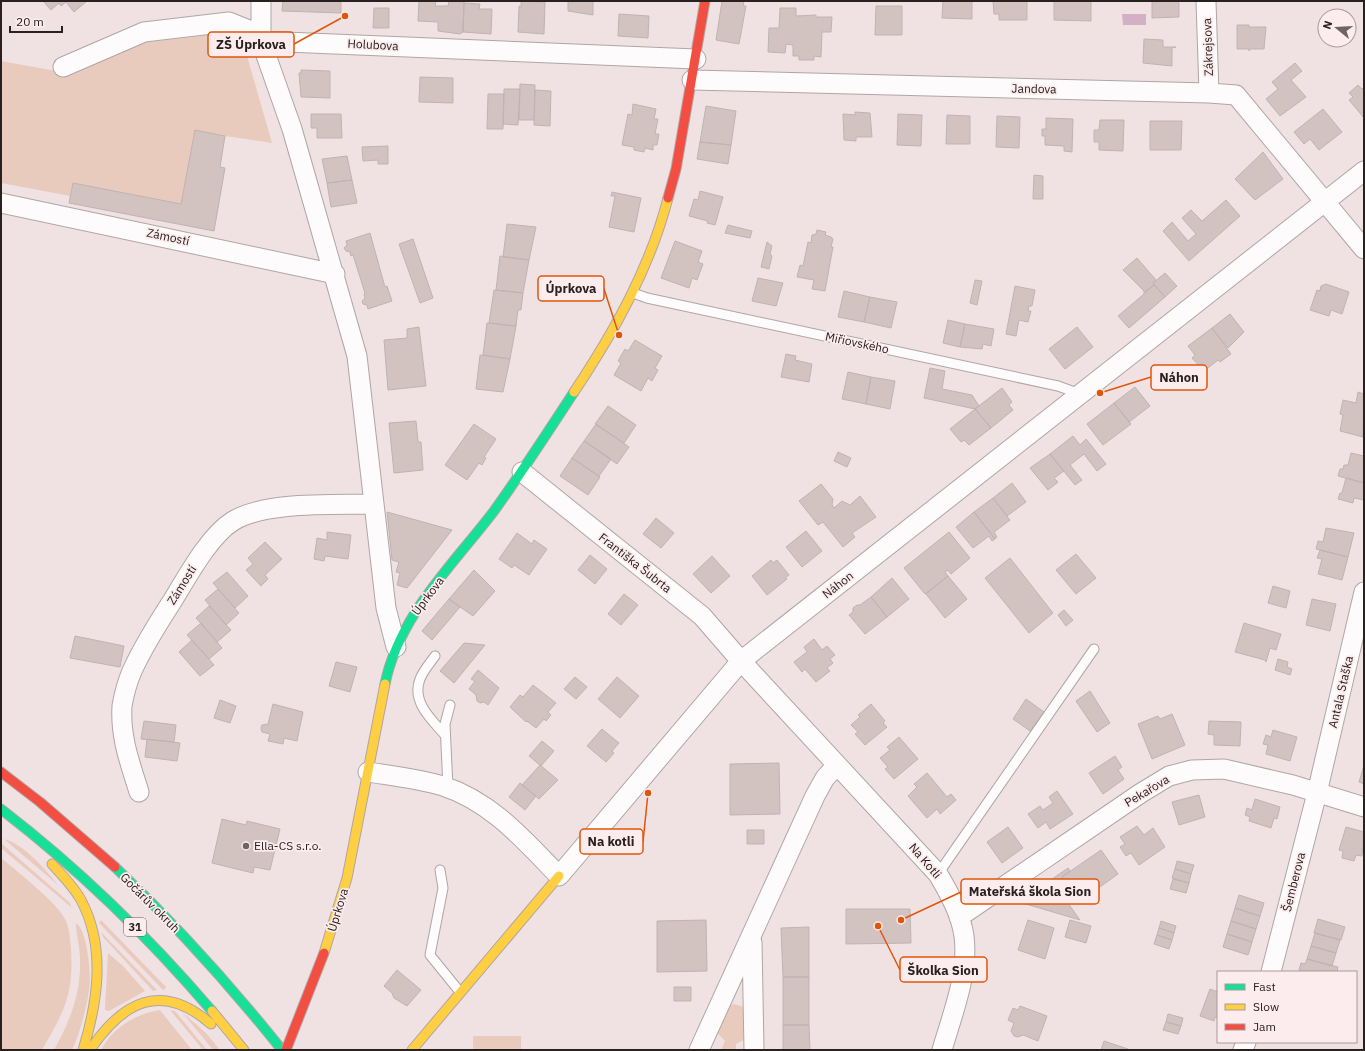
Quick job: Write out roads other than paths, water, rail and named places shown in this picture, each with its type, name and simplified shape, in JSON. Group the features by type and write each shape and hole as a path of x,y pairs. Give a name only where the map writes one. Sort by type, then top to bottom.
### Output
{"main road":[{"name":"Úprkova","path":"286,1050 324,953 347,878 386,678 396,647 412,616 424,599 494,512 522,472 586,374 633,292 653,245 665,210 676,170 696,59 704,1"},
{"name":"Gočárův okruh","path":"1,772 35,797 104,856 171,923 251,1012 282,1050"},
{"name":"31","path":"1,809 13,817 75,869 115,906 211,1009 244,1050"},
{"path":"13,817 72,887 88,915 98,965 98,990 94,1014 83,1050"},
{"path":"410,1050 559,876"},
{"path":"90,1050 102,1032 124,1012 134,1006 157,1000 178,1002 190,1007 241,1050"},
{"path":"251,1012 295,1050"}],"street":[{"path":"262,1 261,40 292,129 335,274 357,356 386,608 396,647"},
{"name":"Zákrejsova","path":"1206,1 1209,92"},
{"path":"63,68 144,32 229,22 249,30 261,40"},
{"name":"Holubova","path":"261,40 696,59"},
{"name":"Jandova","path":"692,80 1209,92 1236,95 1364,249"},
{"name":"Náhon","path":"559,876 741,661 1364,171"},
{"name":"Zámostí","path":"1,203 335,274"},
{"name":"Františka Šubrta","path":"522,472 702,616 741,661"},
{"name":"Zámostí","path":"140,792 124,746 121,725 125,688 132,670 152,634 200,556 222,529 232,521 250,513 278,508 373,504"},
{"name":"Antala Staška","path":"1317,793 1364,592"},
{"name":"Na Kotli","path":"741,661 938,874 950,895 960,918 964,936 962,970 954,1009 942,1050"},
{"path":"699,1050 815,796 825,778 837,765"},
{"name":"Pekařova","path":"960,918 1141,793 1169,776 1192,770 1224,769 1293,785 1364,807"},
{"path":"368,772 448,788 471,798 492,811 515,831 559,876"},
{"name":"Šemberova","path":"1271,971 1317,793"},
{"path":"752,936 754,1050"}],"lane":[{"name":"Miřiovského","path":"633,292 654,300 1058,386 1081,394"},
{"path":"938,874 1094,649"},
{"path":"435,656 420,678 417,688 423,710 445,735"},
{"path":"448,788 445,724 450,705"},
{"path":"440,870 442,888 430,955 460,992"}],"place":[{"name":"ZŠ Úprkova","path":"345,16"},
{"name":"Úprkova","path":"619,335"},
{"name":"Náhon","path":"1100,393"},
{"name":"Na kotli","path":"648,793"},
{"name":"Ella-CS s.r.o.","path":"246,846"},
{"name":"Mateřská škola Sion","path":"901,920"},
{"name":"Školka Sion","path":"878,926"}]}
